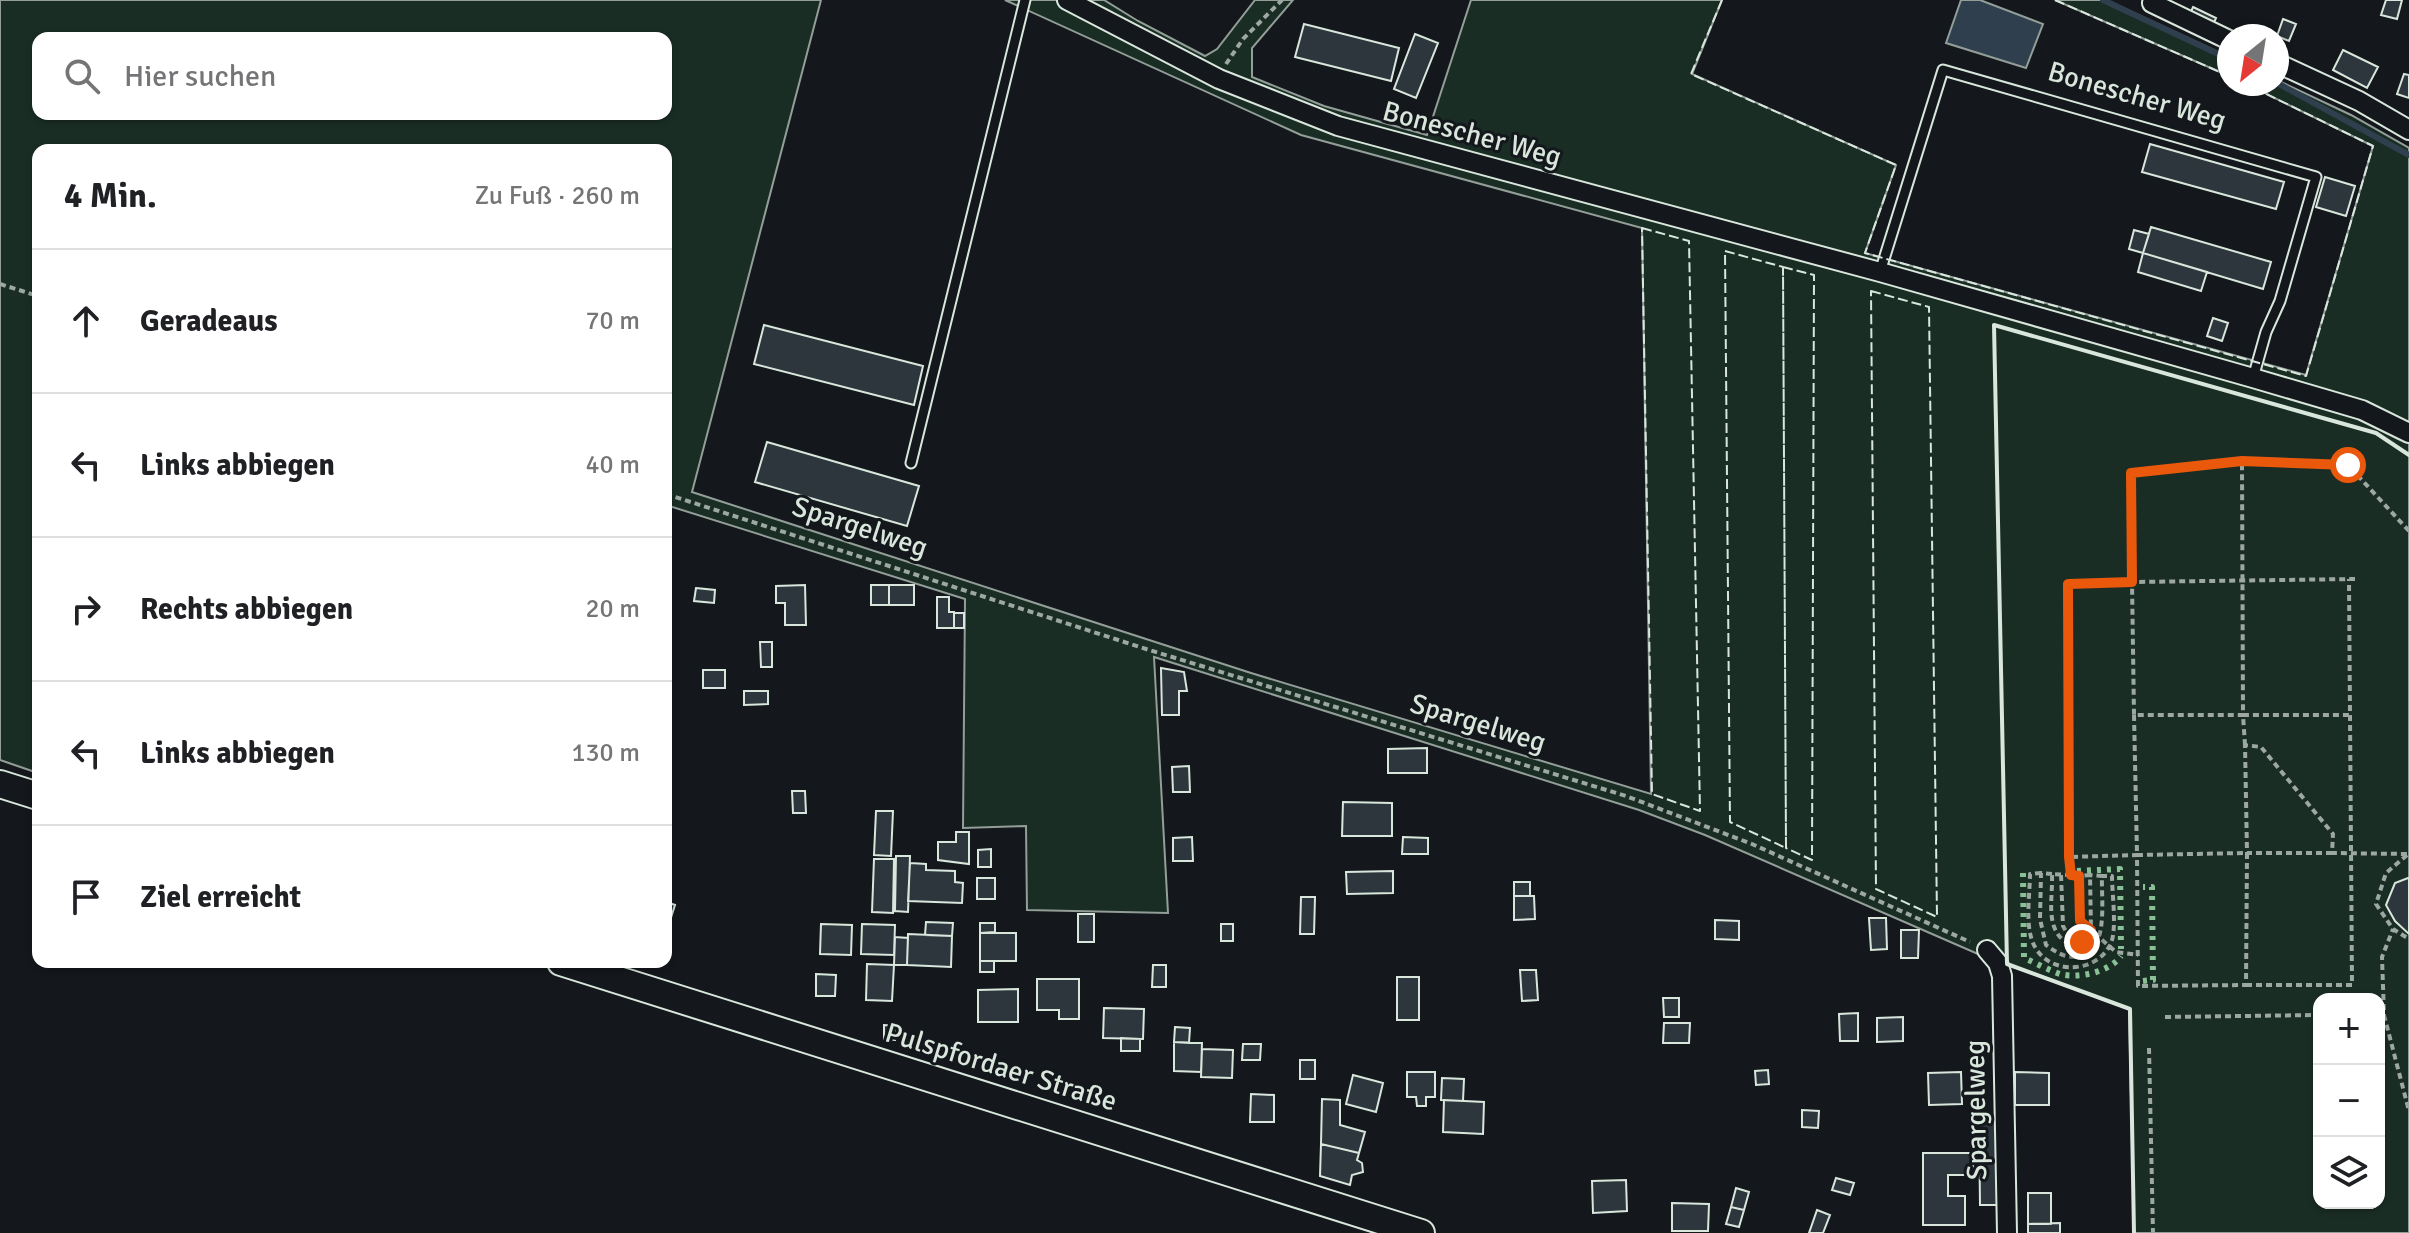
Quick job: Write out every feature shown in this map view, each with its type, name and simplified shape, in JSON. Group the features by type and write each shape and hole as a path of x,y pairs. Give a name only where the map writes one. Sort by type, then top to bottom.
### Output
{"main road":[{"path":"0,784 32,794"},
{"name":"Pulspfordaer Straße","path":"580,968 1421,1233"}],"street":[{"name":"Bonescher Weg","path":"1067,0 1219,79 1352,130 1880,272 2253,378 2362,410 2409,433"},
{"path":"2152,3 2217,34"},
{"path":"2289,69 2359,101 2409,130"},
{"name":"Spargelweg","path":"1987,950 1998,963 2002,976 2007,1233"}],"lane":[{"path":"911,463 1025,0"},
{"name":"Bonescher Weg","path":"1880,272 1943,70 1958,74 2316,177 2280,301 2266,332 2253,378"}],"path":[{"path":"1219,79 1228,59 1243,39 1282,0"},
{"path":"0,284 32,294"},
{"path":"2242,461 2246,985"},
{"path":"2071,875 2068,584 2132,582 2241,580 2352,579 2352,985 2138,986 2137,855 2134,715 2132,582 2131,473 2242,461 2348,465 2409,531"},
{"name":"Spargelweg","path":"672,496 1044,617 1626,796 1752,844 1987,950"},
{"path":"2134,715 2352,715"},
{"path":"2245,745 2261,747 2333,834 2332,853"},
{"path":"2069,857 2247,853 2409,854"},
{"path":"2409,854 2386,873 2376,904 2393,929 2409,939"},
{"path":"2041,873 2040,919 2046,945 2068,957 2095,949 2100,939 2102,876"},
{"path":"2030,874 2061,875 2112,876 2113,939 2102,956 2090,964 2070,968 2055,965 2035,948 2031,938 2030,874"},
{"path":"2052,874 2053,930 2065,943 2073,946 2089,937 2091,930 2090,875"},
{"path":"2061,875 2063,926 2068,935 2076,936 2084,924"},
{"path":"2079,876 2080,921 2116,952 2138,955"},
{"path":"2382,993 2382,957 2393,929"},
{"path":"2165,1017 2313,1015"},
{"path":"2385,1026 2409,1111"},
{"path":"2149,1048 2153,1233"}],"green space":[{"path":"0,0 821,0 692,492 1251,673 1651,794 1642,228 1301,135 1005,0 1104,0 1205,56 1217,49 1255,0 1293,0 1252,48 1252,77 1324,106 1427,135 1471,0 1722,0 1692,74 1896,165 1865,253 2306,375 2373,146 2271,96 2289,96 2289,86 2351,115 2409,148 2409,1233 2134,1233 2129,1009 1978,954 1705,835 1639,810 1154,657 1168,913 1027,910 1026,826 963,828 965,599 672,507 672,144 32,144 32,771 0,760"},
{"path":"2055,0 2106,0 2217,51 2217,71"}],"water":[{"path":"1961,0 1980,0 2043,24 2026,68 1946,43"}],"building":[{"path":"2386,0 2402,0 2397,19 2381,15"},
{"path":"2193,7 2216,18 2212,27 2189,16"},
{"path":"2283,19 2296,24 2289,41 2289,24 2281,24"},
{"path":"1304,24 1399,48 1391,81 1295,57"},
{"path":"1415,34 1438,43 1416,98 1394,89"},
{"path":"2343,50 2378,67 2367,88 2333,70"},
{"path":"2404,74 2409,75 2409,98 2397,94"},
{"path":"2150,144 2284,182 2276,209 2142,172"},
{"path":"2325,177 2355,186 2346,216 2316,207"},
{"path":"2151,227 2271,262 2263,289 2143,253"},
{"path":"2134,230 2149,234 2143,253 2129,249"},
{"path":"2143,253 2207,272 2201,291 2138,272"},
{"path":"2213,318 2228,323 2222,341 2207,336"},
{"path":"764,325 923,366 914,405 754,364"},
{"path":"767,442 919,486 907,526 755,482"},
{"path":"805,585 806,625 785,625 785,603 776,603 776,586"},
{"path":"871,585 889,585 889,605 871,605"},
{"path":"889,585 914,585 914,605 889,605"},
{"path":"696,588 715,590 714,603 694,601"},
{"path":"937,597 949,597 949,612 954,612 954,628 937,628"},
{"path":"954,613 964,613 964,628 954,628"},
{"path":"760,642 772,642 772,667 761,667"},
{"path":"1161,668 1184,672 1187,691 1179,691 1179,715 1162,715"},
{"path":"703,670 725,670 725,688 703,688"},
{"path":"744,691 768,691 768,704 744,705"},
{"path":"1427,748 1427,773 1388,773 1388,749"},
{"path":"1189,766 1190,792 1173,792 1172,767"},
{"path":"792,791 805,791 806,813 793,813"},
{"path":"1343,802 1392,803 1392,836 1342,836"},
{"path":"876,811 893,811 891,856 874,855"},
{"path":"956,832 969,832 969,864 938,860 938,842 956,842"},
{"path":"1192,837 1193,861 1173,861 1173,838"},
{"path":"1403,837 1428,838 1428,854 1402,854"},
{"path":"991,849 991,867 978,867 978,850"},
{"path":"896,856 910,856 908,912 895,911"},
{"path":"874,859 894,859 893,913 872,912"},
{"path":"910,863 926,864 926,870 955,871 955,882 963,883 962,903 908,901"},
{"path":"1393,871 1393,893 1347,894 1346,872"},
{"path":"977,878 995,878 995,899 977,899"},
{"path":"2409,878 2409,934 2395,921 2386,905 2395,883"},
{"path":"1514,882 1530,882 1530,896 1514,896"},
{"path":"1514,896 1534,896 1535,919 1514,920"},
{"path":"1301,897 1315,897 1314,934 1300,934"},
{"path":"1078,914 1094,914 1094,942 1078,942"},
{"path":"1869,918 1886,918 1887,949 1871,950"},
{"path":"1715,920 1739,921 1739,940 1715,939"},
{"path":"926,922 953,923 952,936 925,935"},
{"path":"980,923 995,923 995,932 980,933"},
{"path":"821,924 852,925 851,955 820,954"},
{"path":"862,924 895,925 894,955 861,954"},
{"path":"1221,924 1233,924 1233,941 1221,941"},
{"path":"1901,930 1919,930 1918,958 1901,958"},
{"path":"980,933 1016,933 1016,961 980,961"},
{"path":"908,934 952,936 951,967 907,965"},
{"path":"895,937 908,938 907,965 894,965"},
{"path":"980,961 994,961 994,972 980,972"},
{"path":"867,964 894,965 892,1001 866,1000"},
{"path":"1153,965 1166,965 1166,987 1152,987"},
{"path":"1520,970 1536,970 1538,1000 1522,1001"},
{"path":"816,974 836,975 835,996 816,996"},
{"path":"1397,977 1419,977 1419,1020 1397,1020"},
{"path":"1037,979 1079,979 1079,1019 1059,1019 1059,1010 1037,1010"},
{"path":"1018,989 1018,1022 978,1022 978,990"},
{"path":"1663,998 1679,998 1679,1017 1664,1017"},
{"path":"1104,1008 1144,1009 1143,1039 1103,1038"},
{"path":"1858,1013 1858,1041 1840,1041 1839,1014"},
{"path":"1903,1017 1903,1041 1877,1042 1877,1018"},
{"path":"1664,1023 1690,1023 1689,1043 1663,1043"},
{"path":"884,1025 895,1026 895,1040 884,1039"},
{"path":"1175,1027 1190,1028 1189,1043 1174,1042"},
{"path":"1121,1038 1140,1039 1140,1051 1121,1051"},
{"path":"1174,1042 1202,1043 1201,1072 1174,1071"},
{"path":"1243,1044 1261,1044 1260,1060 1242,1060"},
{"path":"1202,1049 1233,1050 1232,1078 1201,1077"},
{"path":"1300,1060 1315,1060 1315,1079 1300,1079"},
{"path":"1768,1070 1769,1084 1756,1085 1755,1071"},
{"path":"1407,1072 1435,1072 1435,1097 1426,1097 1426,1106 1417,1106 1416,1097 1407,1097"},
{"path":"1961,1072 1962,1104 1929,1105 1928,1073"},
{"path":"2015,1072 2049,1073 2049,1105 2015,1105"},
{"path":"1353,1075 1383,1083 1376,1112 1346,1104"},
{"path":"1442,1078 1464,1079 1463,1101 1441,1100"},
{"path":"1251,1094 1274,1095 1274,1122 1250,1122"},
{"path":"1322,1099 1340,1100 1340,1125 1365,1132 1359,1153 1321,1144"},
{"path":"1444,1100 1484,1102 1483,1134 1443,1132"},
{"path":"1802,1110 1819,1111 1818,1128 1802,1127"},
{"path":"1999,1120 2000,1205 1980,1205 1979,1121"},
{"path":"1321,1144 1359,1153 1357,1160 1362,1163 1363,1172 1352,1175 1350,1185 1320,1176"},
{"path":"1923,1153 1973,1153 1973,1175 1948,1175 1948,1196 1965,1196 1965,1225 1923,1225"},
{"path":"1836,1178 1854,1183 1850,1195 1832,1190"},
{"path":"1626,1180 1627,1211 1593,1213 1592,1181"},
{"path":"1736,1188 1749,1192 1744,1210 1731,1207"},
{"path":"2028,1193 2051,1193 2051,1224 2028,1224"},
{"path":"1672,1203 1709,1204 1708,1231 1672,1231"},
{"path":"1731,1207 1744,1210 1739,1227 1726,1224"},
{"path":"1817,1210 1830,1215 1823,1233 1809,1233"},
{"path":"2060,1223 2060,1233 2028,1233 2028,1224"}],"waterway":[{"path":"2103,0 2217,53"},
{"path":"2289,90 2409,155"}],"hedge":[{"path":"2077,871 2120,869 2121,949"},
{"path":"2023,873 2024,958 2060,974 2076,976 2102,970 2121,956"},
{"path":"2143,887 2152,887 2153,980 2143,981"}],"fence":[{"path":"1722,0 1691,74 1896,165 1865,253 2306,376 2373,146 2271,96"},
{"path":"2055,0 2217,71"},
{"path":"1642,228 1689,241 1700,811 1652,794 1642,228"},
{"path":"1725,251 1783,267 1786,848 1730,822 1725,251"},
{"path":"1783,267 1814,275 1812,860 1786,848 1783,267"},
{"path":"1871,291 1929,307 1937,917 1876,889 1871,291"}],"wall":[{"path":"2134,1233 2130,1009 2007,964 1994,325 2376,433 2409,455"}],"route":[{"path":"2082,942 2089,937 2091,930 2080,921 2079,876 2071,875 2069,857 2068,584 2132,582 2131,473 2242,461 2348,465"}]}
